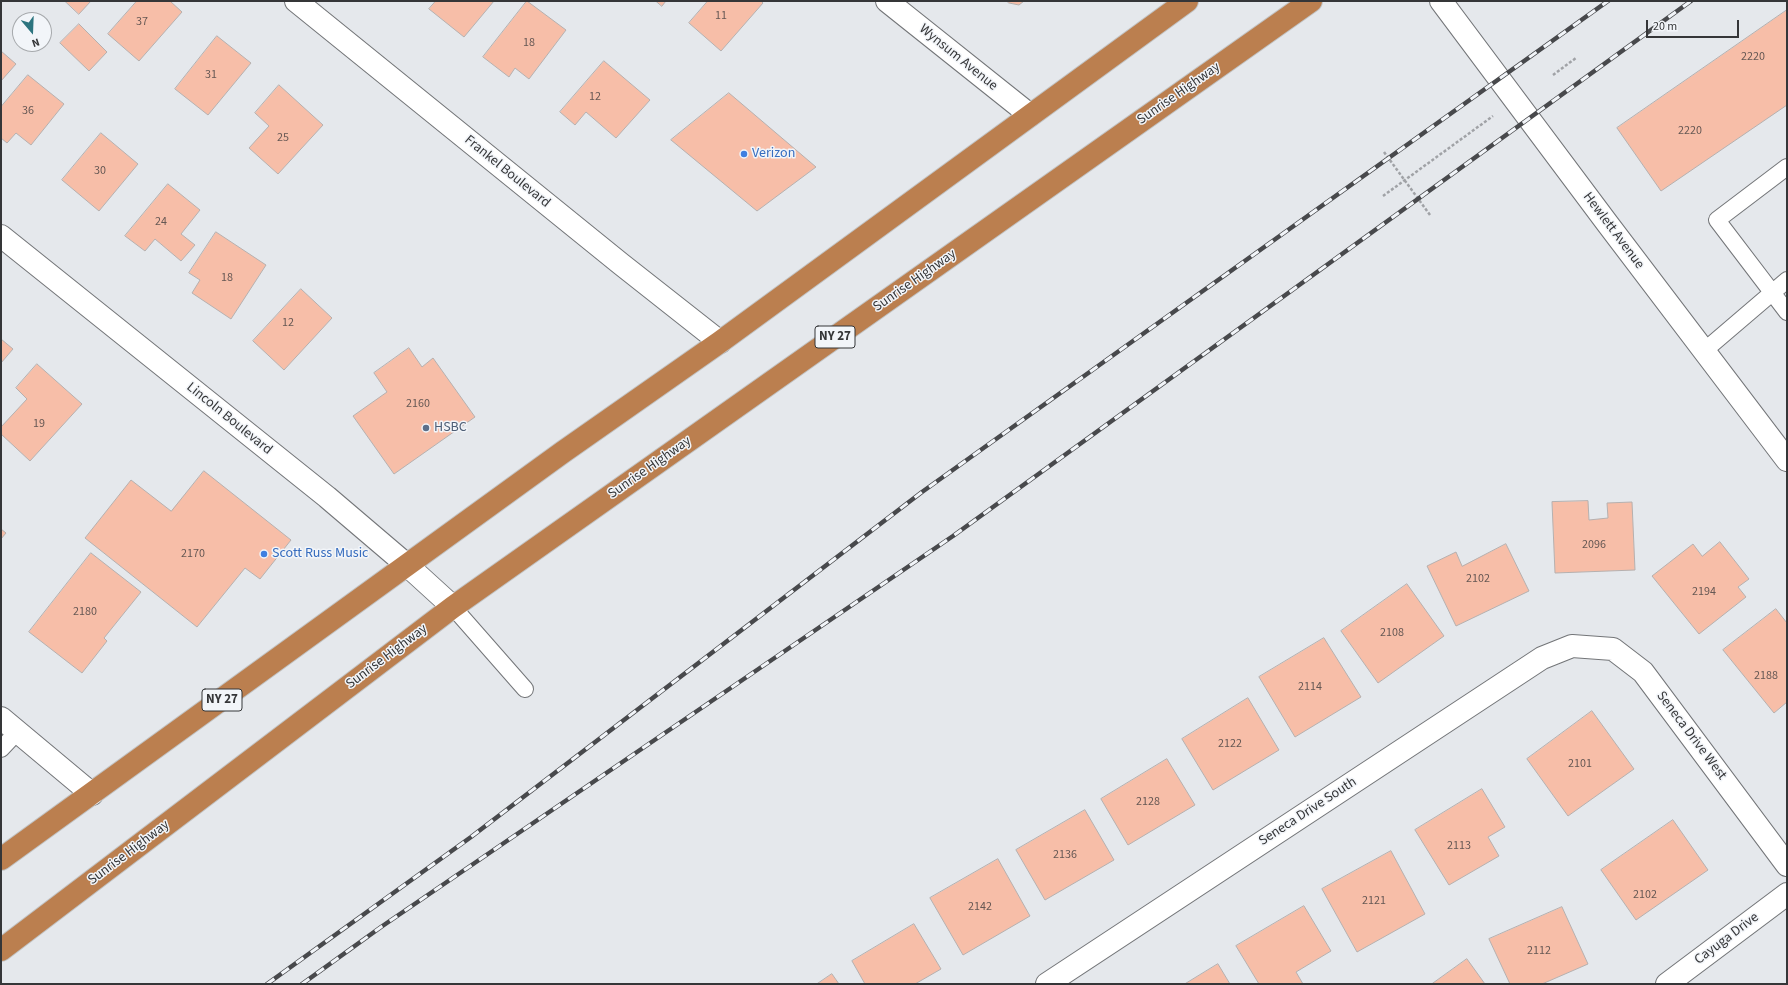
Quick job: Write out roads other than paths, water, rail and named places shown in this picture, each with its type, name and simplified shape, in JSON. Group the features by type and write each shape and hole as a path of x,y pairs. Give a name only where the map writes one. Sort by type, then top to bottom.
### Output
{"highway":[{"name":"NY 27","path":"1,859 564,452 720,342 1187,1"},
{"name":"Sunrise Highway","path":"1,950 453,607 1311,1"}],"street":[{"name":"Frankel Boulevard","path":"296,1 621,264 720,342"},
{"name":"Wynsum Avenue","path":"887,1 1030,115"},
{"name":"Hewlett Avenue","path":"1441,1 1606,223 1787,460"},
{"name":"Lincoln Boulevard","path":"1,236 327,497 408,566 453,607"},
{"name":"Seneca Drive West","path":"1572,646 1613,648 1643,672 1787,865"},
{"name":"Seneca Drive South","path":"1047,984 1542,658 1572,646"},
{"path":"9,725 92,794"},
{"name":"Cayuga Drive","path":"1667,984 1787,894"}],"lane":[{"path":"1787,167 1717,220 1787,312"},
{"path":"1704,351 1787,280"},
{"path":"453,607 525,689"},
{"path":"1,749 9,725"}],"railway":[{"path":"267,984 471,837 922,492 1608,1"},
{"path":"302,984 381,927 953,536 1691,1"}],"place":[{"name":"Verizon","path":"744,154"},
{"name":"HSBC","path":"426,428"},
{"name":"Scott Russ Music","path":"264,554"}]}
